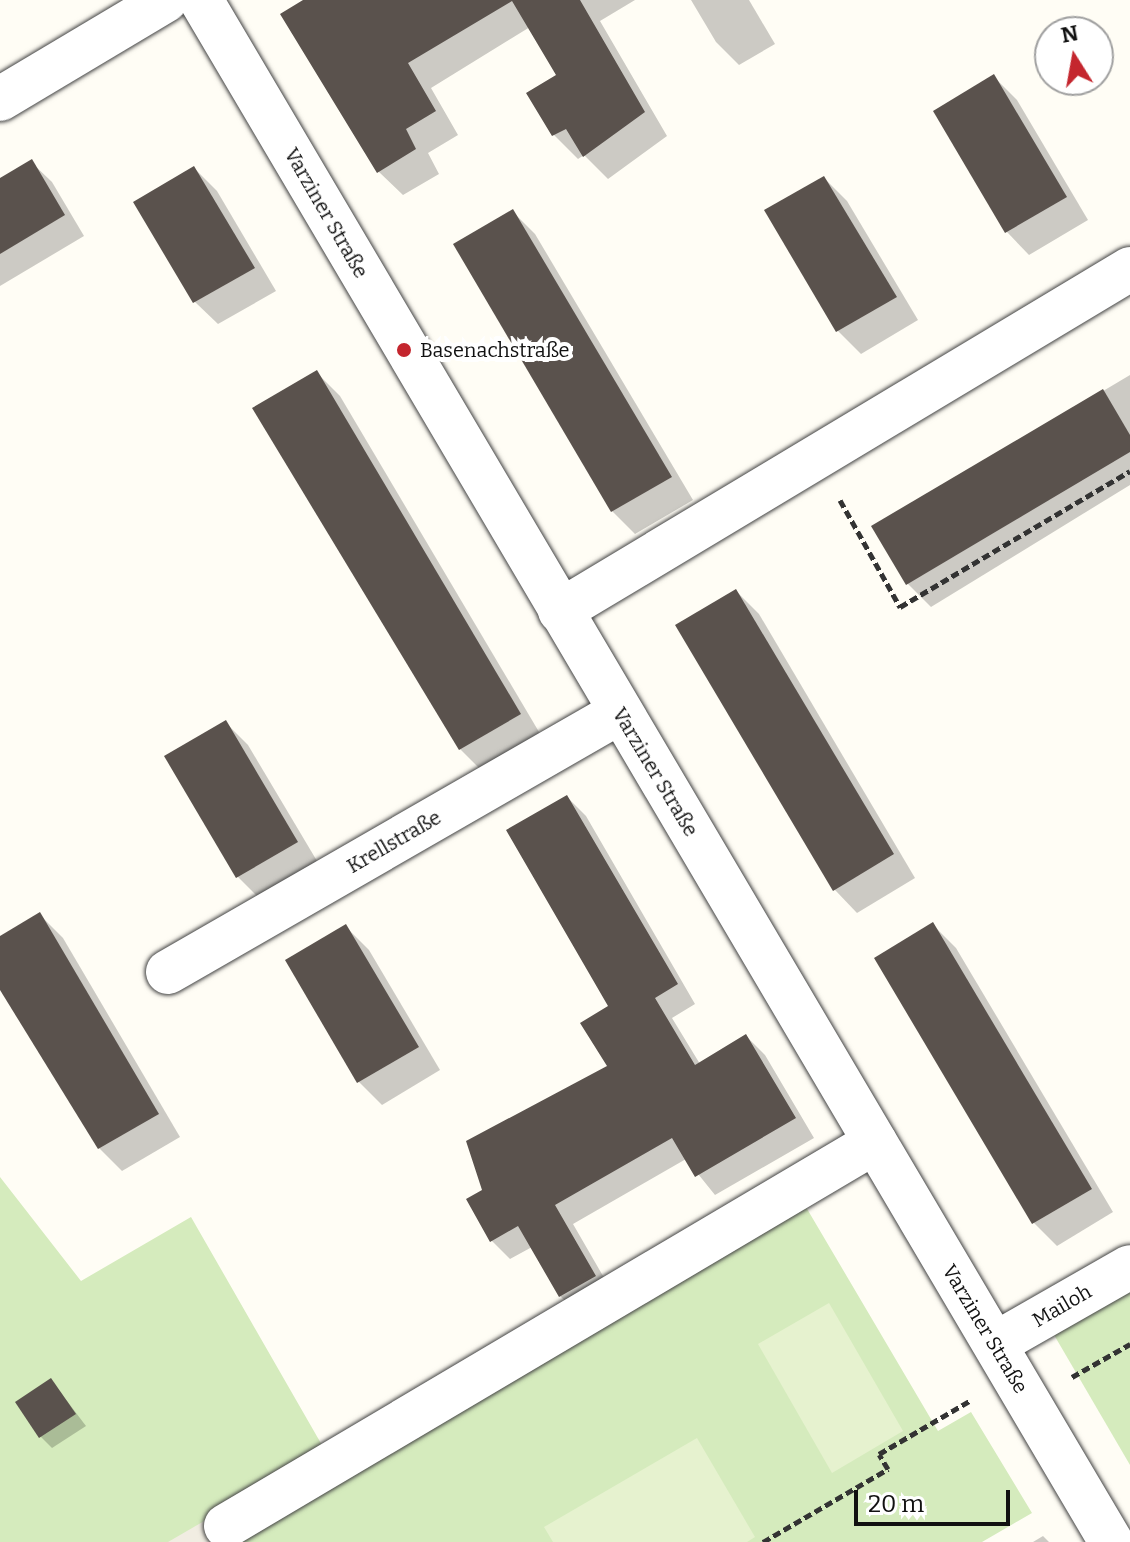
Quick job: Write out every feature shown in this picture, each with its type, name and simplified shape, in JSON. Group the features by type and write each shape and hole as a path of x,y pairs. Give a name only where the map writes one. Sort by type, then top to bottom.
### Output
{"street":[{"path":"0,99 166,0"},
{"name":"Varziner Straße","path":"201,0 1113,1542"},
{"path":"560,611 1130,269"},
{"name":"Krellstraße","path":"168,972 620,712"},
{"path":"226,1526 875,1142"},
{"name":"Mailoh","path":"1012,1374 1130,1267"},
{"path":"1113,1542 1130,1534"}],"path":[{"path":"816,457 900,607 1130,471"},
{"path":"763,1542 888,1469 879,1454 1012,1374 1130,1344"}],"green space":[{"path":"0,1177 81,1281 191,1217 338,1473 803,1202 938,1431 971,1412 1032,1513 982,1542 0,1542"},
{"path":"1130,1282 1130,1465 1050,1328"},
{"path":"829,1303 903,1431 832,1473 758,1344"},
{"path":"697,1438 755,1537 747,1542 553,1542 544,1527"}],"shaded area":[{"path":"218,1513 227,1542 168,1542"}],"building":[{"path":"303,0 580,0 645,112 583,157 566,129 552,136 526,93 556,75 512,1 408,63 436,111 406,129 416,149 377,173 280,14"},
{"path":"994,74 1067,197 1005,233 933,111"},
{"path":"32,159 65,215 0,254 0,178"},
{"path":"194,166 255,268 193,303 133,202"},
{"path":"824,176 897,297 836,332 764,210"},
{"path":"513,209 672,477 611,512 453,244"},
{"path":"317,370 521,714 459,750 252,408"},
{"path":"1103,389 1130,435 1130,452 906,585 871,526"},
{"path":"736,589 894,854 833,891 675,625"},
{"path":"226,720 298,842 236,878 164,756"},
{"path":"567,795 678,984 655,998 695,1065 746,1034 796,1118 695,1177 672,1138 555,1205 596,1276 559,1297 518,1226 490,1242 466,1199 482,1190 466,1141 607,1066 580,1023 608,1006 506,830"},
{"path":"40,912 159,1114 98,1149 0,990 0,936"},
{"path":"933,922 1092,1189 1032,1224 874,958"},
{"path":"346,924 419,1047 357,1083 285,960"},
{"path":"51,1378 76,1414 39,1438 15,1402"}],"place":[{"name":"Basenachstraße","path":"404,350"}]}
